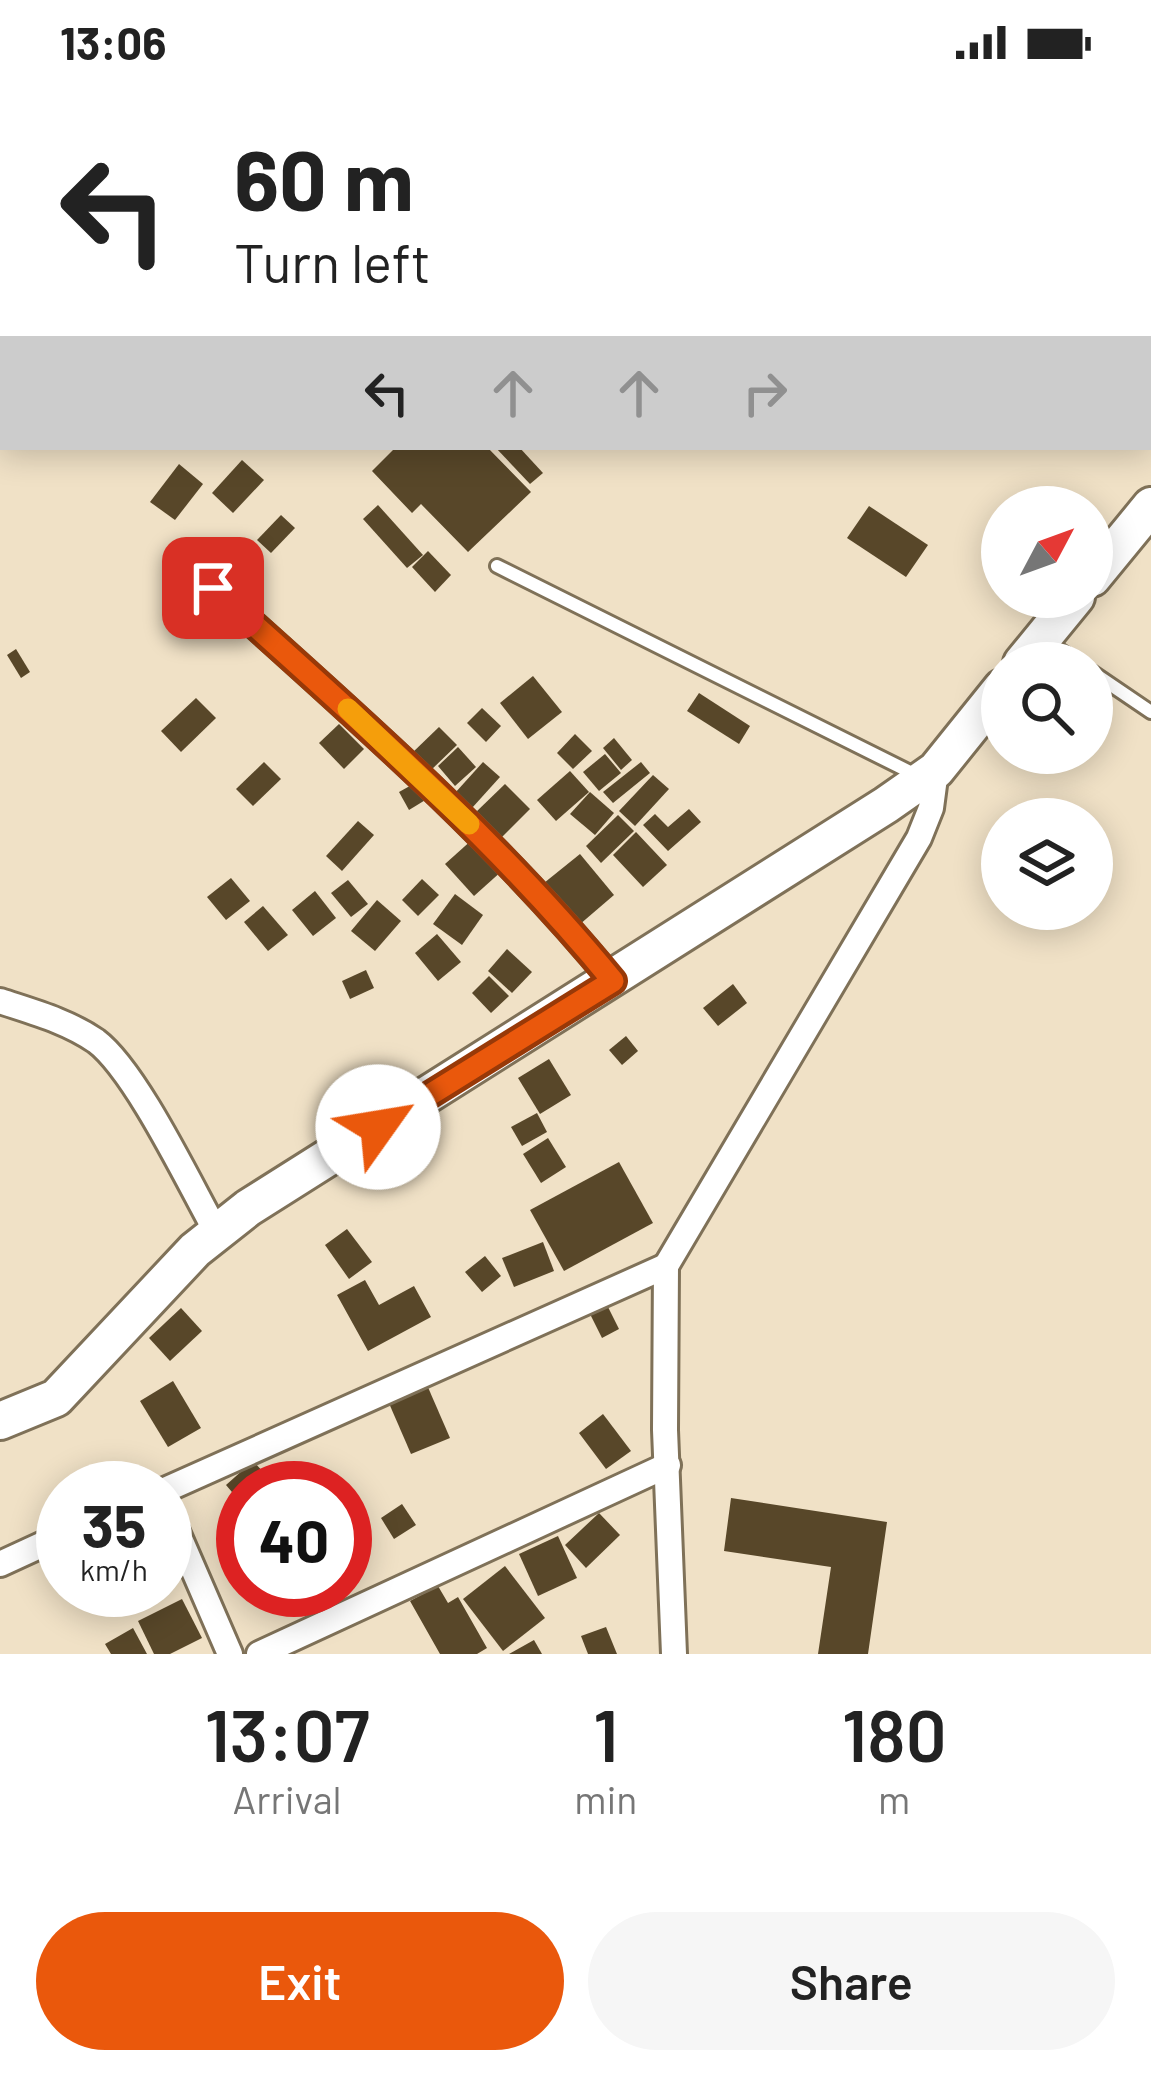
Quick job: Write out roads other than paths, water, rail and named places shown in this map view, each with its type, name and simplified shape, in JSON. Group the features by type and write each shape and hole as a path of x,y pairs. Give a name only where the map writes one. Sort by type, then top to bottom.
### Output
{"street":[{"path":"1113,552 1151,506"},
{"path":"213,588 499,854 613,981"},
{"path":"1039,642 1059,618"},
{"path":"0,1421 56,1398 195,1250 248,1208 613,981 929,775 981,713"},
{"path":"674,1654 666,1265 919,838 931,808 929,775"},
{"path":"0,1001 67,1024 99,1043 142,1102 217,1233"},
{"path":"192,1478 666,1265"},
{"path":"259,1654 668,1465"},
{"path":"0,1564 36,1547"},
{"path":"192,1566 230,1654"}],"lane":[{"path":"496,566 929,775"},
{"path":"1113,686 1151,712"}]}
